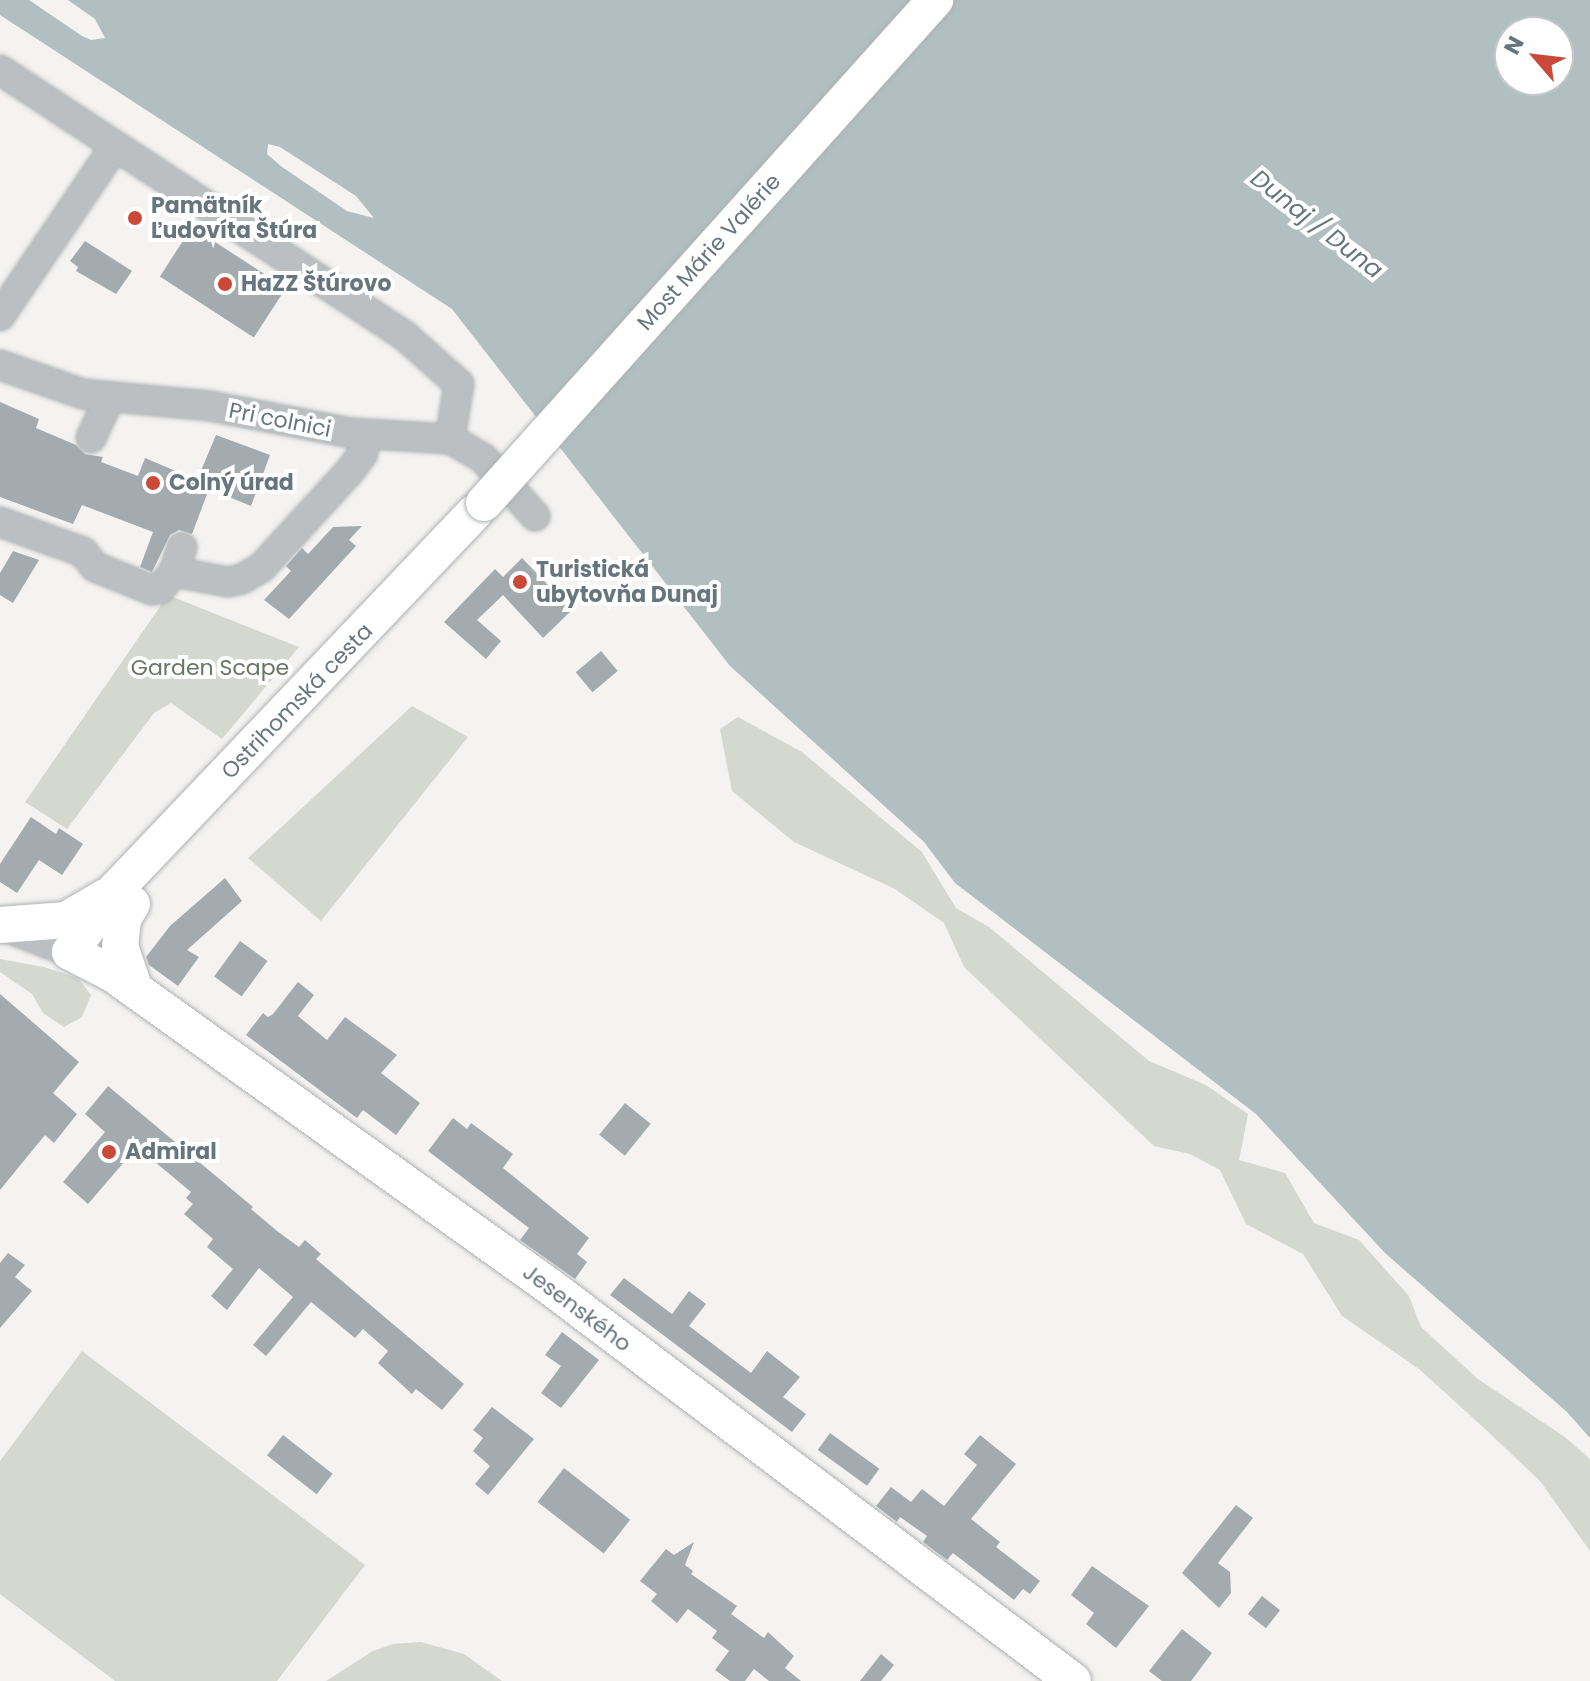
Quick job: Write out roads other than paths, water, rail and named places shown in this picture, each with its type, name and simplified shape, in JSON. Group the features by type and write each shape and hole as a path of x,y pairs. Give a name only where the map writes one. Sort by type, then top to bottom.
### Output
{"main road":[{"name":"Most Márie Valérie","path":"480,508 935,0"},
{"name":"Ostrihomská cesta","path":"124,897 480,508"},
{"path":"0,925 66,920 124,897"},
{"path":"79,940 124,897"},
{"path":"124,897 120,946 135,990"},
{"name":"Jesenského","path":"79,940 135,990 549,1286 1073,1681"}],"street":[{"path":"0,70 406,337 459,384 450,439"},
{"path":"0,316 115,146"},
{"name":"Pri colnici","path":"0,365 83,394 210,406 365,434 450,439 483,458 535,516"},
{"path":"91,438 110,397"},
{"path":"0,522 83,552 95,567 152,590 160,589 178,560 228,582 242,579 262,567 350,471 363,453 365,434"},
{"path":"0,925 79,940"}],"water":[{"name":"Dunaj / Duna","path":"0,0 1590,0 1590,1438 1567,1412 1385,1253 1256,1114 955,883 924,842 730,666 452,309 0,15"}],"place":[{"name":"Pamätník Ľudovíta Štúra","path":"135,218"},
{"name":"HaZZ Štúrovo","path":"225,284"},
{"name":"Colný úrad","path":"153,483"},
{"name":"Turistická ubytovňa Dunaj","path":"520,582"},
{"name":"Admiral","path":"109,1152"}],"park label":[{"name":"Garden Scape","path":"210,668"}]}
